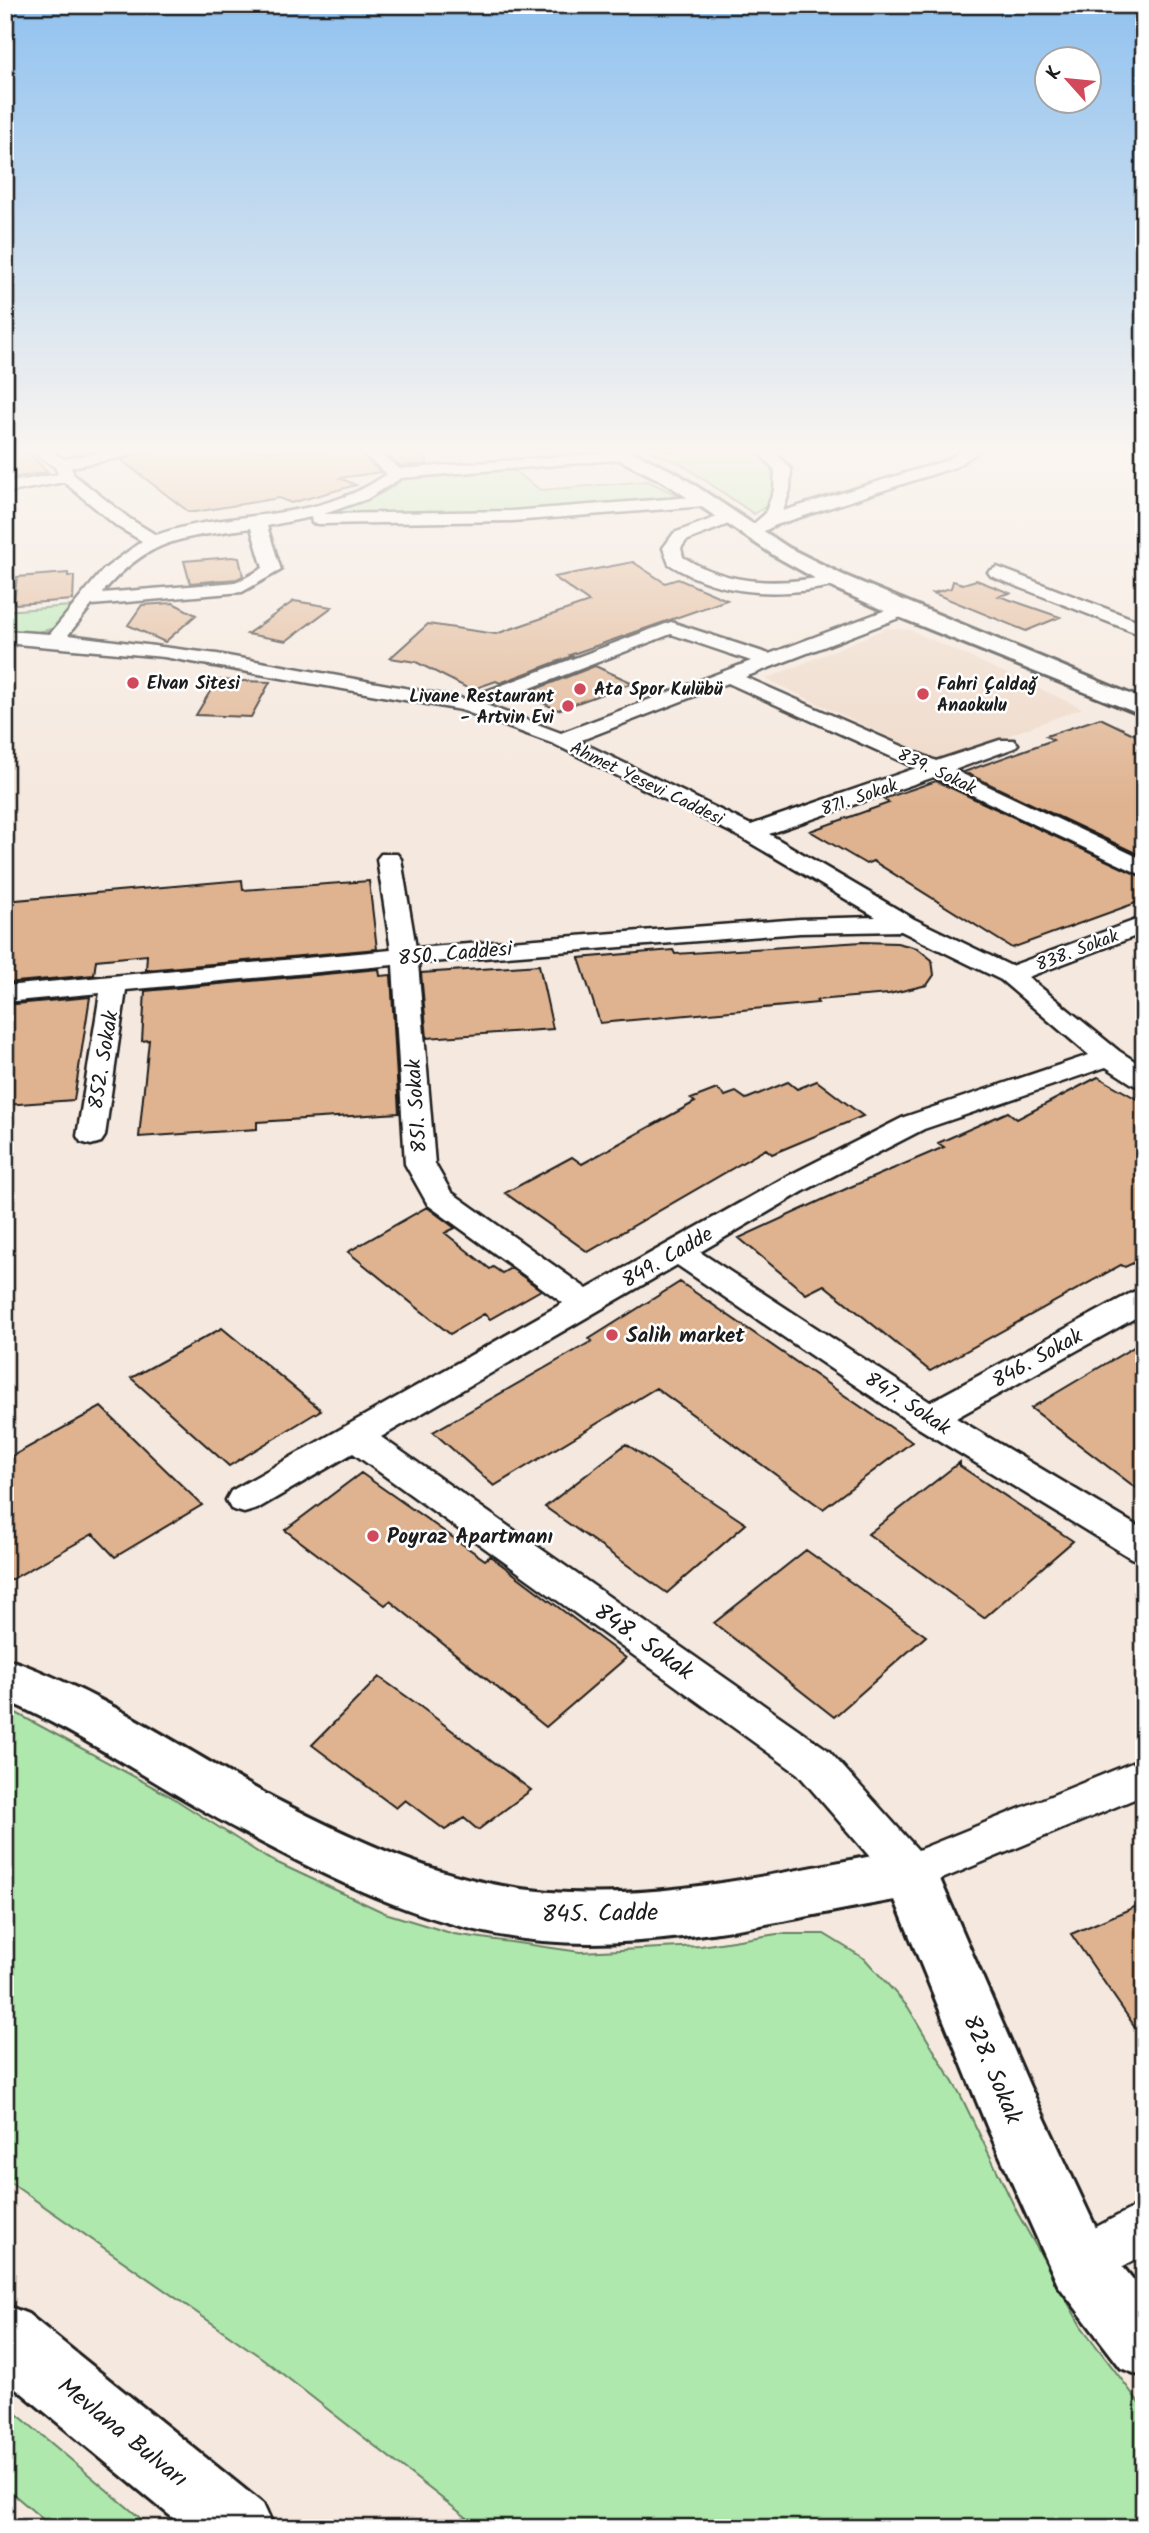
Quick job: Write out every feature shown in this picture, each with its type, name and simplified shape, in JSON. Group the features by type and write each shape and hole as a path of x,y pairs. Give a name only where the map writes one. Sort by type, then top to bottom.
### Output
{"main road":[{"path":"820,569 835,580 902,610 1144,709"},
{"name":"845. Cadde","path":"5,1678 79,1711 219,1794 334,1855 420,1889 514,1913 590,1918 673,1912 911,1872"},
{"name":"828. Sokak","path":"911,1872 1009,2108 1080,2263 1144,2345"},
{"name":"Mevlana Bulvarı","path":"5,2337 239,2528"}],"street":[{"path":"56,638 115,569"},
{"path":"89,600 242,587 272,569"},
{"path":"688,569 722,582 776,589 810,586 835,580"},
{"path":"997,572 1144,629"},
{"path":"561,740 902,610"},
{"path":"467,705 671,628 768,660"},
{"name":"Ahmet Yesevi Caddesi","path":"5,637 56,638 171,652 428,696 467,705 561,740 750,833 905,924 1010,975 1110,1057 1144,1079"},
{"name":"839. Sokak","path":"730,677 937,770 1144,869"},
{"name":"871. Sokak","path":"750,833 1007,744"},
{"name":"851. Sokak","path":"388,859 405,956 420,1164 439,1198 585,1303"},
{"name":"850. Caddesi","path":"5,994 405,956 800,926 905,924"},
{"name":"838. Sokak","path":"1010,975 1144,924"},
{"name":"852. Sokak","path":"91,1136 114,984"},
{"name":"849. Cadde","path":"244,1500 793,1185 914,1123 1110,1057"},
{"name":"847. Sokak","path":"677,1251 929,1418 1144,1548"},
{"name":"846. Sokak","path":"929,1418 1144,1299"},
{"name":"848. Sokak","path":"354,1436 813,1762 911,1872"},
{"name":"845. Cadde","path":"911,1872 1144,1776"},
{"path":"1080,2263 1144,2227"}],"shaded area":[{"name":"Fahri Çaldağ Anaokulu","path":"887,628 910,630 1082,708 940,761 766,679"}],"green space":[{"path":"72,606 56,628 33,633 5,633 5,611"},
{"path":"5,1707 170,1796 267,1858 385,1913 454,1934 580,1952 701,1946 777,1934 824,1934 865,1959 908,2007 960,2094 1018,2214 1081,2326 1144,2409 1144,2528 480,2528 262,2358 5,2179"},
{"path":"5,2405 152,2528 53,2528 5,2487"}],"building":[{"path":"186,569 241,569 243,576 237,579 190,583"},
{"path":"595,569 644,569 665,583 678,579 727,600 570,655 572,656 500,683 496,681 471,690 416,662 390,658 428,624 496,634 589,602 554,577"},
{"path":"68,573 68,576 74,576 73,600 14,602 17,577"},
{"path":"976,580 1010,593 999,596 1060,617 1026,631 933,593 951,588 953,581 963,584"},
{"path":"294,601 332,607 286,641 247,634"},
{"path":"173,603 196,615 165,642 128,625 142,605"},
{"name":"Ata Spor Kulübü","path":"595,666 633,683 558,710 523,694"},
{"path":"217,680 270,682 251,717 196,715"},
{"path":"1100,718 1144,739 1144,857 964,772 1053,740 1046,736"},
{"path":"936,781 1144,878 1144,900 1012,948 873,861 866,864 810,831 889,803 883,799"},
{"path":"242,880 243,890 369,881 377,949 146,970 147,955 96,960 94,975 5,983 5,901"},
{"path":"862,942 897,943 917,948 932,960 934,975 927,985 889,994 600,1023 579,958 673,950 675,954"},
{"path":"539,965 553,1029 427,1038 421,973"},
{"path":"379,969 380,976 391,975 399,1113 257,1122 257,1129 139,1137 149,1040 142,1041 145,991"},
{"path":"90,997 74,1100 5,1105 5,1005"},
{"path":"1098,1077 1144,1103 1144,1258 1125,1267 1121,1265 930,1371 824,1285 806,1294 739,1238 944,1147 938,1143 1008,1112 1017,1119"},
{"path":"817,1081 863,1116 772,1154 766,1149 588,1252 505,1193 572,1157 582,1164 695,1102 691,1099 717,1089 725,1096 736,1092 746,1099 788,1082 797,1089"},
{"path":"427,1207 455,1228 445,1233 490,1269 493,1267 502,1273 511,1268 541,1290 490,1319 484,1314 450,1334 348,1252"},
{"path":"680,1282 912,1442 823,1509 656,1388 494,1486 433,1432 592,1341 589,1339"},
{"path":"222,1328 321,1410 229,1466 131,1378"},
{"path":"1144,1341 1144,1494 1031,1408"},
{"path":"101,1407 202,1505 115,1557 93,1534 5,1583 5,1460"},
{"path":"626,1444 746,1524 667,1593 545,1507"},
{"path":"960,1462 960,1466 1073,1541 984,1618 868,1534"},
{"path":"361,1473 485,1560 490,1556 626,1658 546,1727 390,1601 385,1605 285,1530"},
{"path":"806,1550 926,1636 834,1717 714,1623"},
{"path":"379,1677 531,1790 478,1830 464,1818 445,1830 405,1800 396,1808 312,1745"},
{"path":"1144,1903 1144,2040 1071,1934"}],"place":[{"name":"Elvan Sitesi","path":"133,683"},
{"name":"Ata Spor Kulübü","path":"580,689"},
{"name":"Fahri Çaldağ Anaokulu","path":"923,694"},
{"name":"Livane Restaurant - Artvin Evi","path":"568,706"},
{"name":"Salih market","path":"612,1335"},
{"name":"Poyraz Apartmanı","path":"373,1536"}]}
